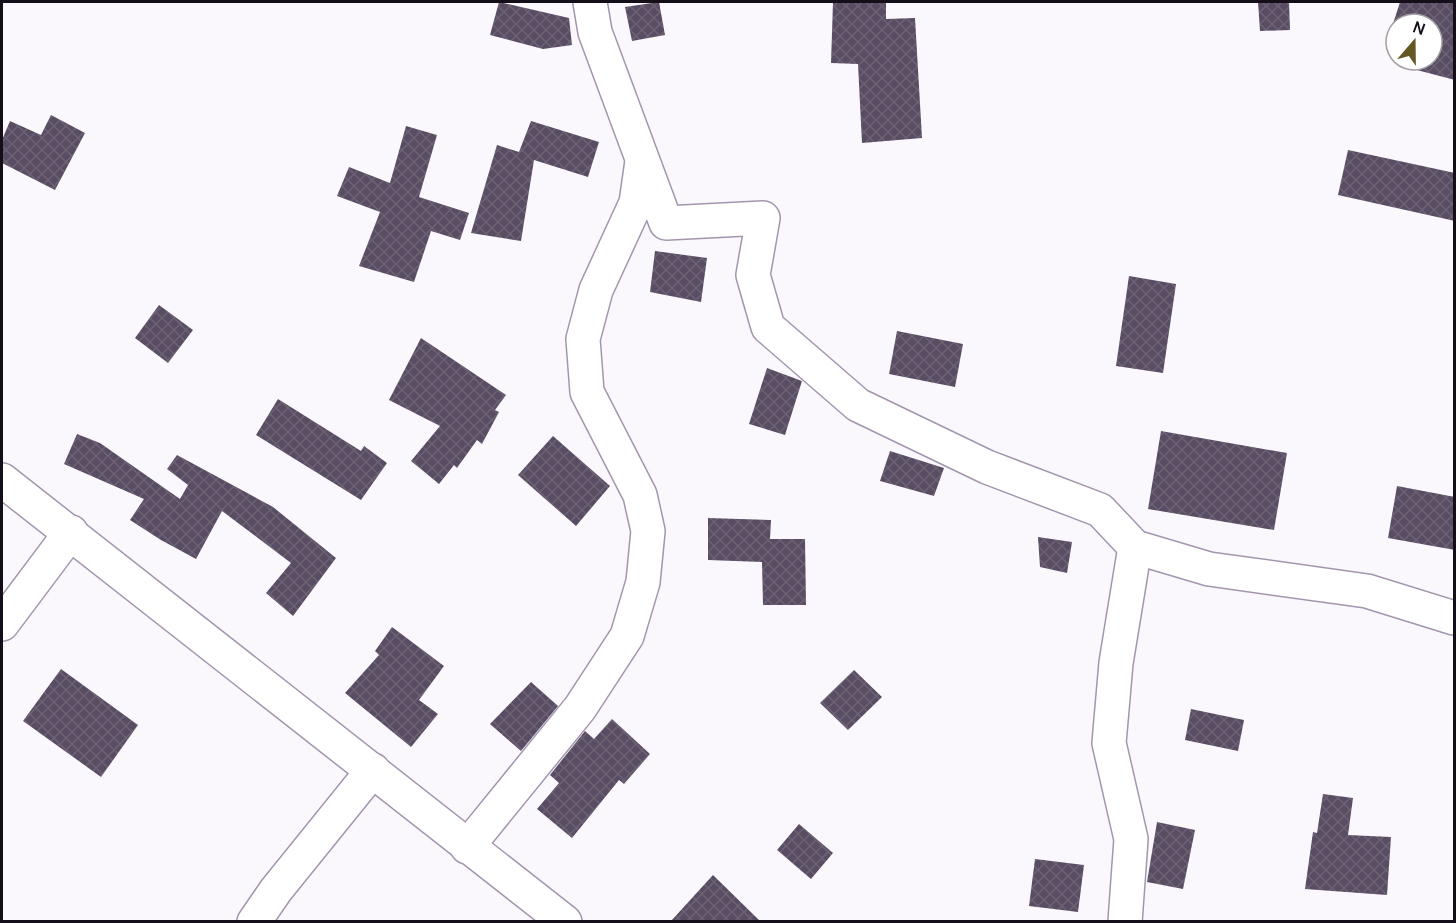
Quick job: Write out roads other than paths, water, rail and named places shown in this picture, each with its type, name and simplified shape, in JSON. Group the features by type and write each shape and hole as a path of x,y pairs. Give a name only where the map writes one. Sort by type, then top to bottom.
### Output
{"street":[{"path":"590,2 595,32 666,223 763,218 753,275 768,327 858,405 987,467 1100,510 1135,547 1209,569 1367,591 1455,618"},
{"path":"467,847 580,708 627,636 643,582 648,531 640,495 587,392 583,339 596,290 636,203 642,159"},
{"path":"2,480 373,770 467,847 565,921"},
{"path":"2,624 71,532"},
{"path":"1125,921 1131,839 1109,742 1116,663 1135,547"},
{"path":"254,921 276,890 373,770"}]}
